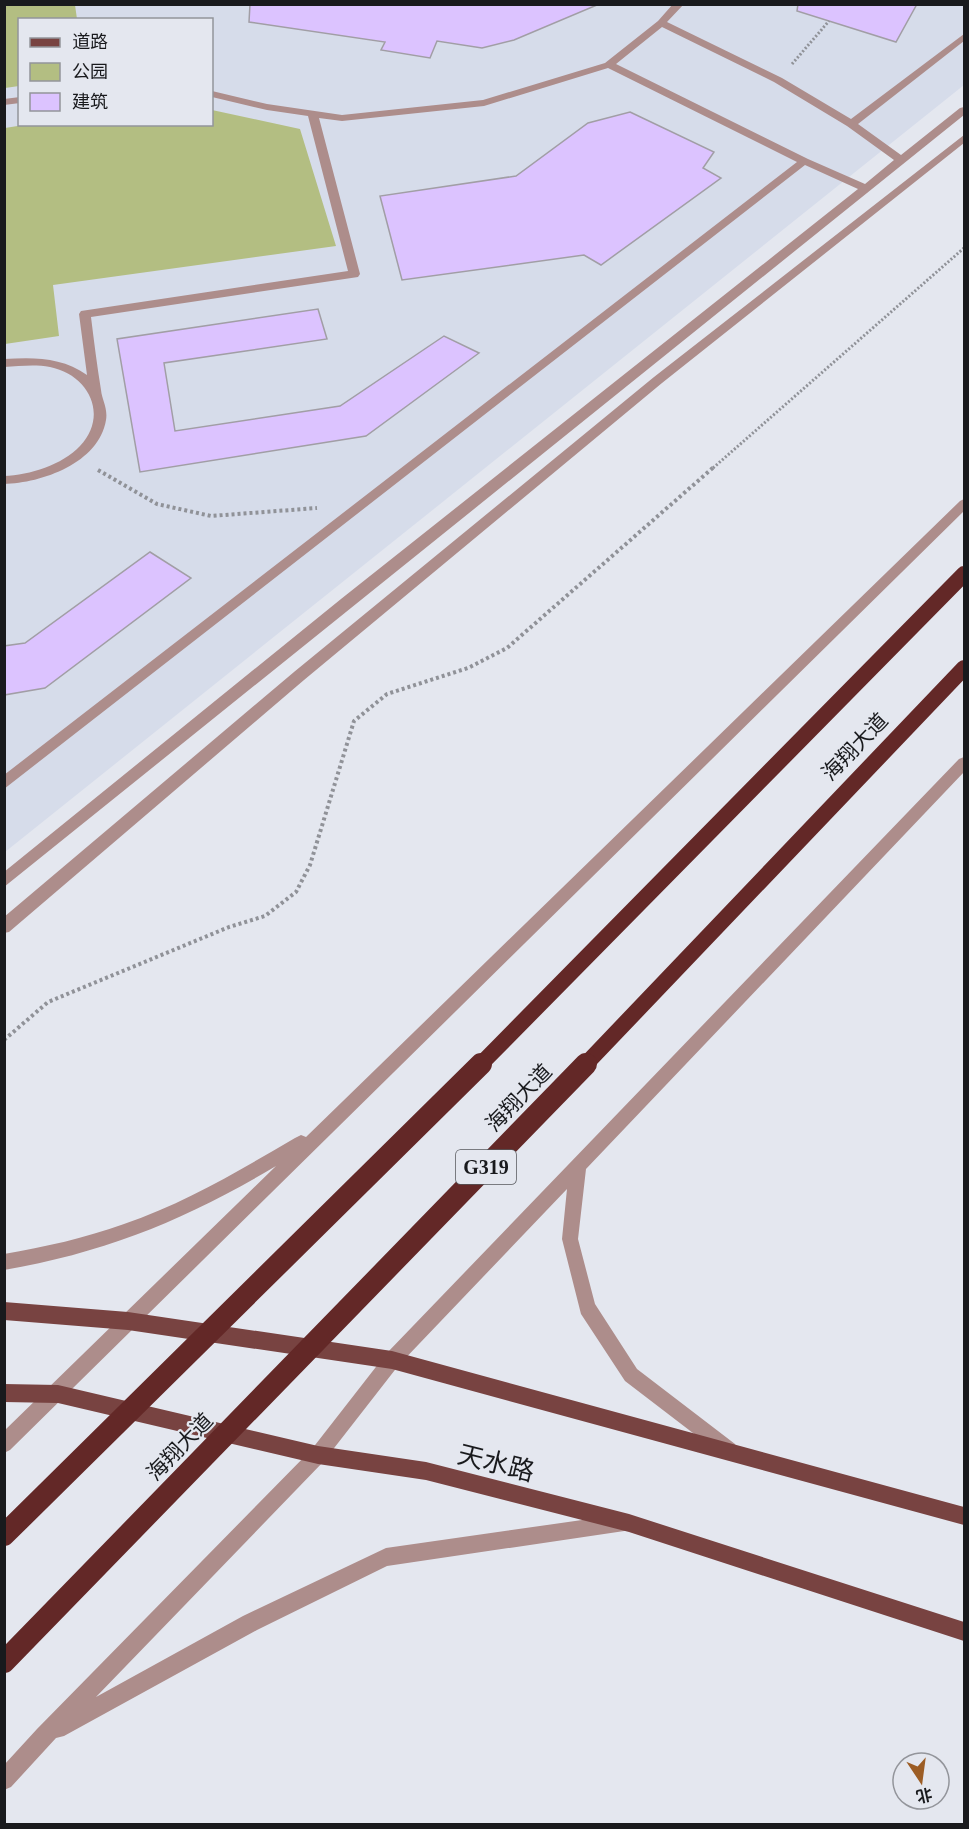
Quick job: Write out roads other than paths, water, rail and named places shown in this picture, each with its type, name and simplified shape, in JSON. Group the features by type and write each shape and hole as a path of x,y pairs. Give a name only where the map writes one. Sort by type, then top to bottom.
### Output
{"highway":[{"name":"海翔大道","path":"4,1535 485,1060 964,574"},
{"name":"海翔大道","path":"4,1662 599,1050 964,668"}],"main road":[{"path":"4,1311 128,1321 392,1360 964,1516"},
{"name":"天水路","path":"4,1393 58,1394 318,1455 426,1471 629,1523 964,1632"}],"street":[{"path":"213,94 313,115 342,118 484,103 609,65 661,23 679,4"},
{"path":"661,23 778,81 851,124 901,160"},
{"path":"851,124 964,37"},
{"path":"609,65 867,189"},
{"path":"4,881 346,603 964,110"},
{"path":"4,480 39,475 64,463 85,448 98,428 102,408 95,389 85,314 354,274 313,115"},
{"path":"4,927 299,676 658,380 964,138"},
{"path":"4,783 804,160"},
{"path":"4,363 29,361 57,364 79,374 95,389"},
{"path":"4,1444 58,1394 128,1321 964,504"},
{"path":"4,1780 44,1736 318,1455 392,1360 964,763"},
{"path":"4,1262 36,1257 125,1232 228,1186 322,1131"},
{"path":"578,1166 570,1239 587,1308 631,1375 731,1452"},
{"path":"44,1736 250,1623 386,1557 629,1523"}]}
